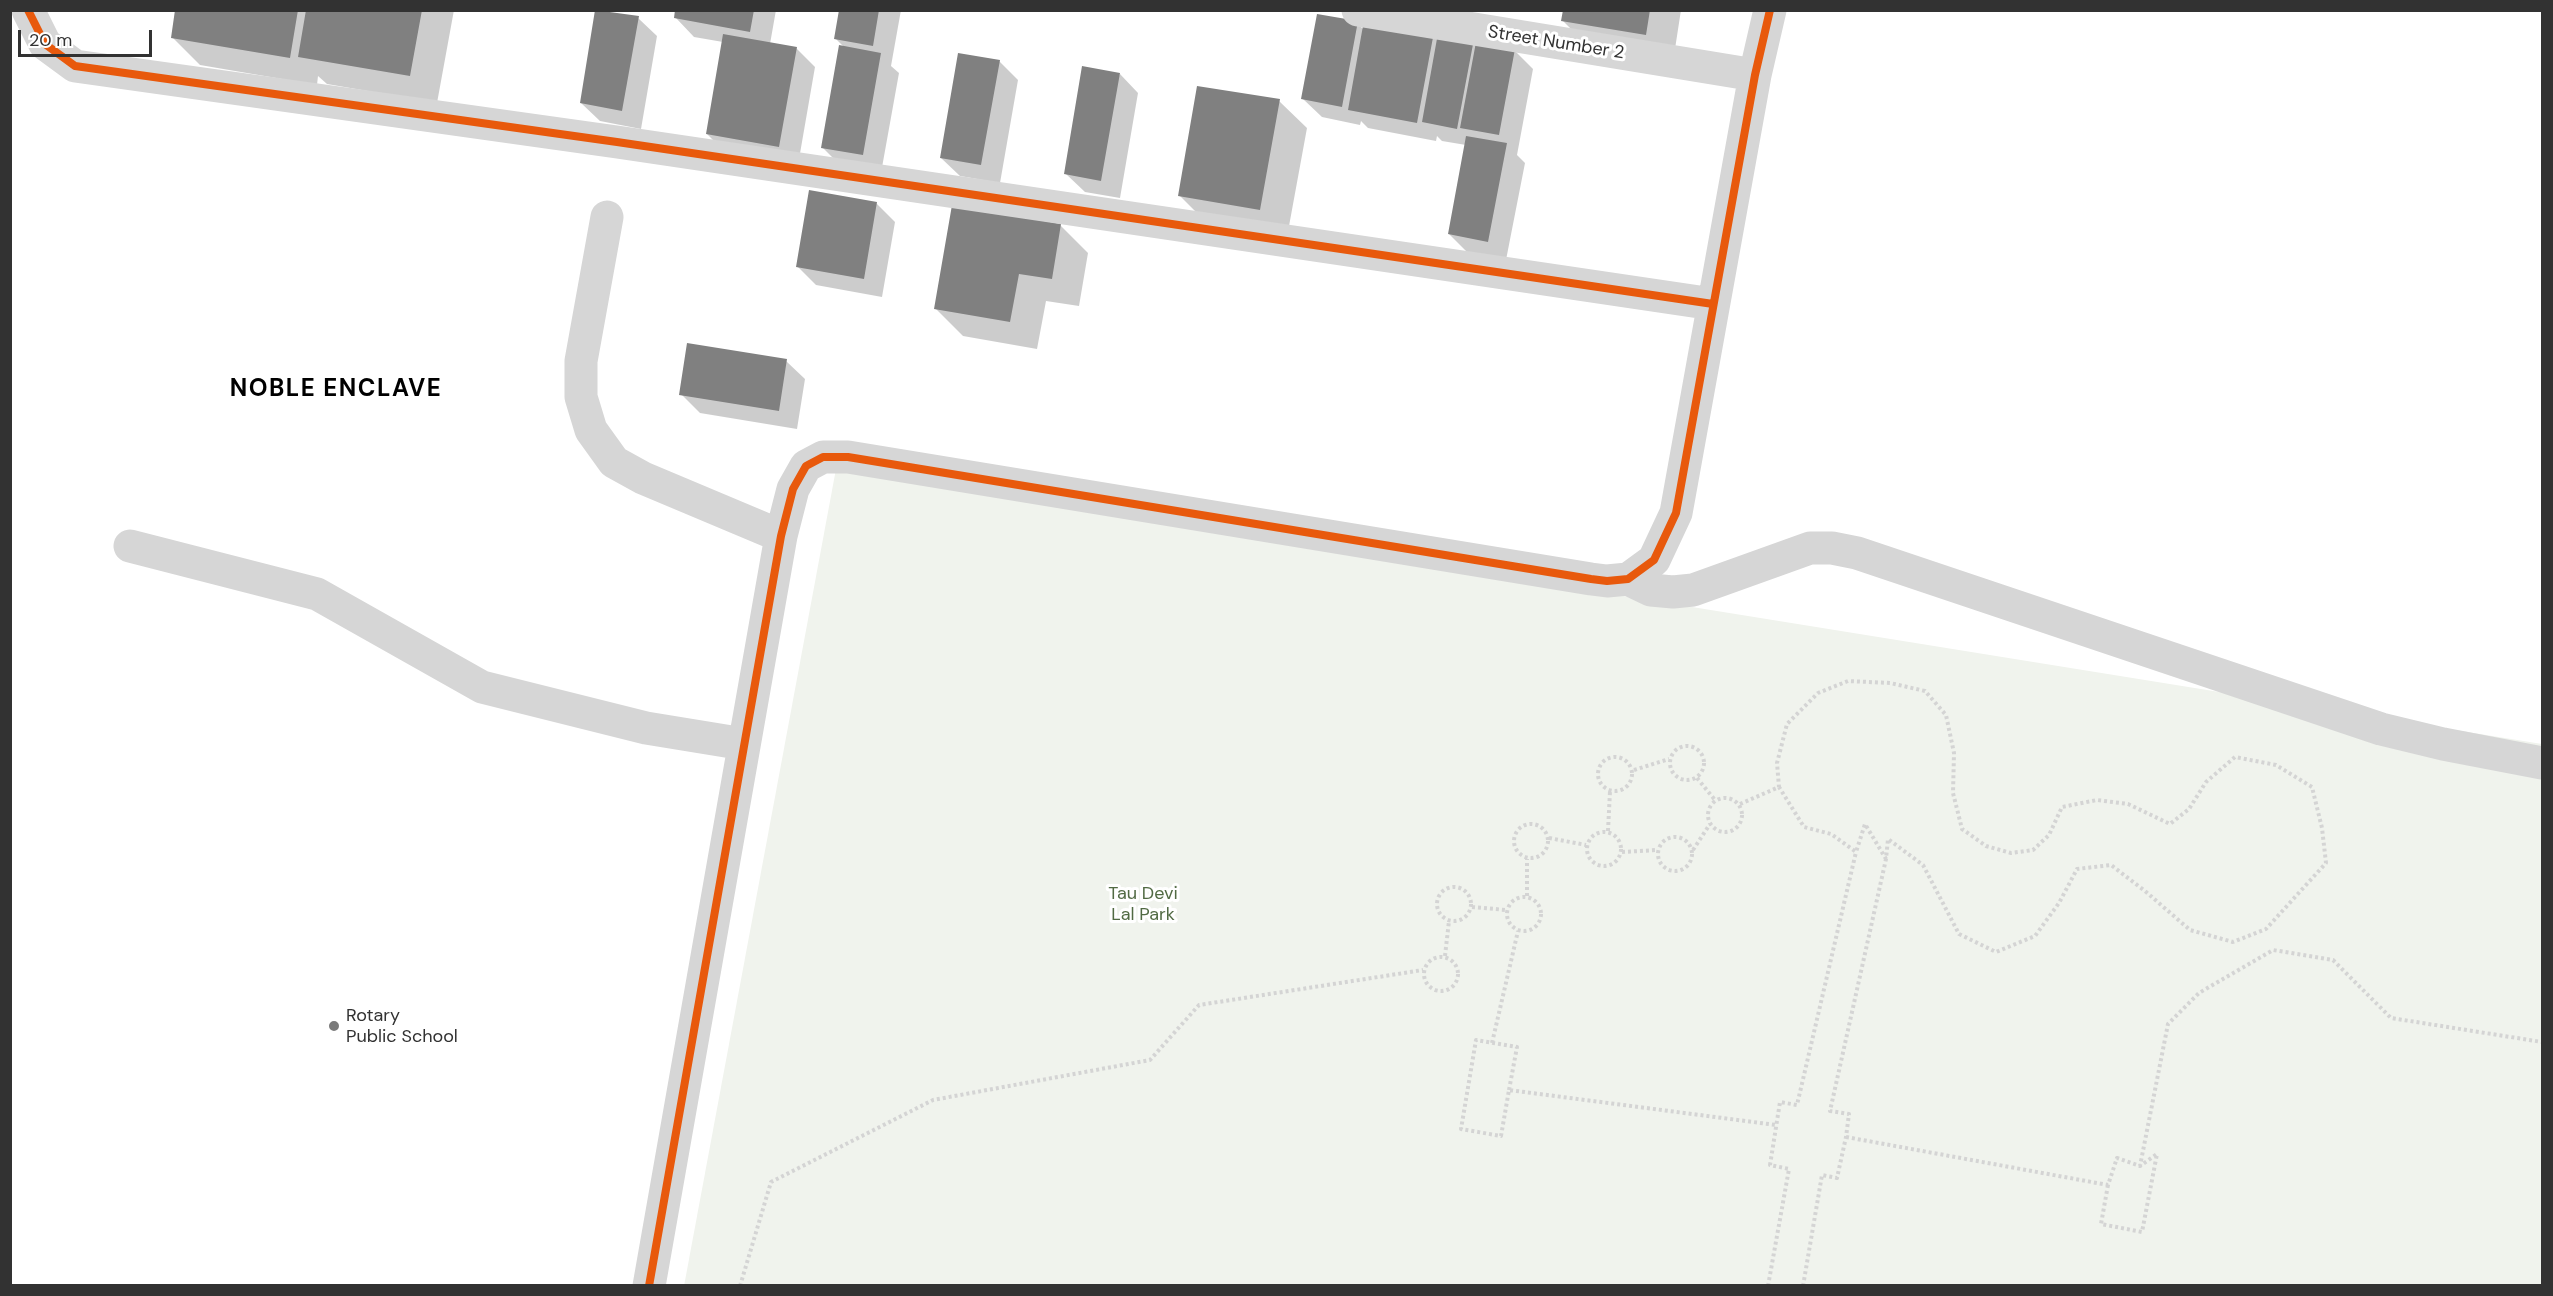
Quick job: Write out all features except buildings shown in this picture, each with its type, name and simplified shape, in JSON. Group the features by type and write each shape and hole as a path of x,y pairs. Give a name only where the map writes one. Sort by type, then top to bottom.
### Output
{"street":[{"path":"28,10 45,44 75,66 617,142 1713,304"},
{"name":"Street Number 2","path":"1358,10 1755,75"},
{"path":"1628,579 1654,560 1676,513 1755,75 1770,10"},
{"path":"607,218 581,361 581,397 591,430 614,462 643,478 781,536"},
{"path":"649,1286 781,536 793,489 806,466 823,456 848,457 1599,580 1628,579 1652,590 1673,592 1693,590 1810,548 1832,548 1857,553 2381,729 2443,744 2542,763"},
{"path":"130,546 317,594 482,687 646,728 744,744"}],"path":[{"path":"1803,1286 1822,1175 1837,1178 1846,1137 1849,1114 1830,1111 1886,859 1888,839 1923,865 1959,934 1996,952 2035,936 2059,903 2077,869 2111,865 2190,930 2233,942 2266,929 2326,863 2322,828 2312,787 2276,765 2235,757 2206,782 2189,809 2170,824 2128,804 2097,800 2062,807 2049,835 2033,850 2011,854 1986,846 1962,829 1953,793 1954,753 1946,715 1925,691 1890,683 1848,681 1818,693 1787,724 1777,763 1779,787 1804,827 1831,834 1856,852"},
{"path":"1634,770 1669,759 1677,747 1690,745 1701,753 1704,766 1696,778 1681,780 1672,773 1669,759"},
{"path":"1619,756 1630,764 1634,770 1633,777 1625,789 1610,791 1600,784 1598,770 1605,759 1619,756"},
{"path":"1696,778 1715,800"},
{"path":"1740,804 1779,787"},
{"path":"1608,831 1610,791"},
{"path":"1729,797 1740,804 1743,818 1736,829 1722,833 1710,824 1707,811 1715,800 1729,797"},
{"path":"1534,824 1546,832 1549,845 1541,856 1527,860 1516,851 1513,838 1520,826 1534,824"},
{"path":"1692,850 1710,824"},
{"path":"1768,1286 1789,1169 1770,1165 1780,1102 1797,1105 1856,852 1865,824 1886,859"},
{"path":"1608,831 1619,839 1622,852 1614,864 1598,866 1589,859 1586,845 1595,833 1608,831"},
{"path":"1678,836 1690,844 1692,857 1685,868 1671,872 1660,864 1657,850 1666,838 1678,836"},
{"path":"1549,838 1586,845"},
{"path":"1622,852 1657,850"},
{"path":"1527,860 1527,896"},
{"path":"1458,886 1469,894 1472,907 1465,919 1449,921 1439,914 1436,900 1444,889 1458,886"},
{"path":"1527,896 1539,904 1541,917 1534,928 1518,931 1509,924 1506,910 1514,898 1527,896"},
{"path":"1472,907 1506,910"},
{"path":"1445,956 1449,921"},
{"path":"1492,1043 1518,931"},
{"path":"2140,1166 2168,1024 2199,993 2273,950 2332,960 2391,1018 2542,1042"},
{"path":"740,1286 771,1182 933,1100 1150,1060 1199,1005 1423,970 1432,958 1445,956 1456,964 1459,977 1452,988 1436,991 1427,984 1423,970"},
{"path":"1476,1040 1517,1047 1509,1090 1502,1136 1461,1129 1476,1040"},
{"path":"1509,1090 1776,1125"},
{"path":"1846,1137 2108,1185"},
{"path":"2157,1154 2142,1232 2101,1224 2108,1185 2117,1158 2140,1166 2157,1154"}],"green space":[{"name":"Tau Devi Lal Park","path":"836,469 2542,744 2542,1285 684,1286"}],"cycle path":[{"path":"28,10 45,44 75,66 617,142 1713,304"},
{"path":"649,1286 781,536 793,489 806,466 823,457 848,457 1591,579 1607,581 1628,579 1654,560 1676,513 1755,75 1770,10"}],"place":[{"name":"Rotary Public School","path":"334,1026"}],"district":[{"name":"NOBLE ENCLAVE","path":"336,390"}]}
